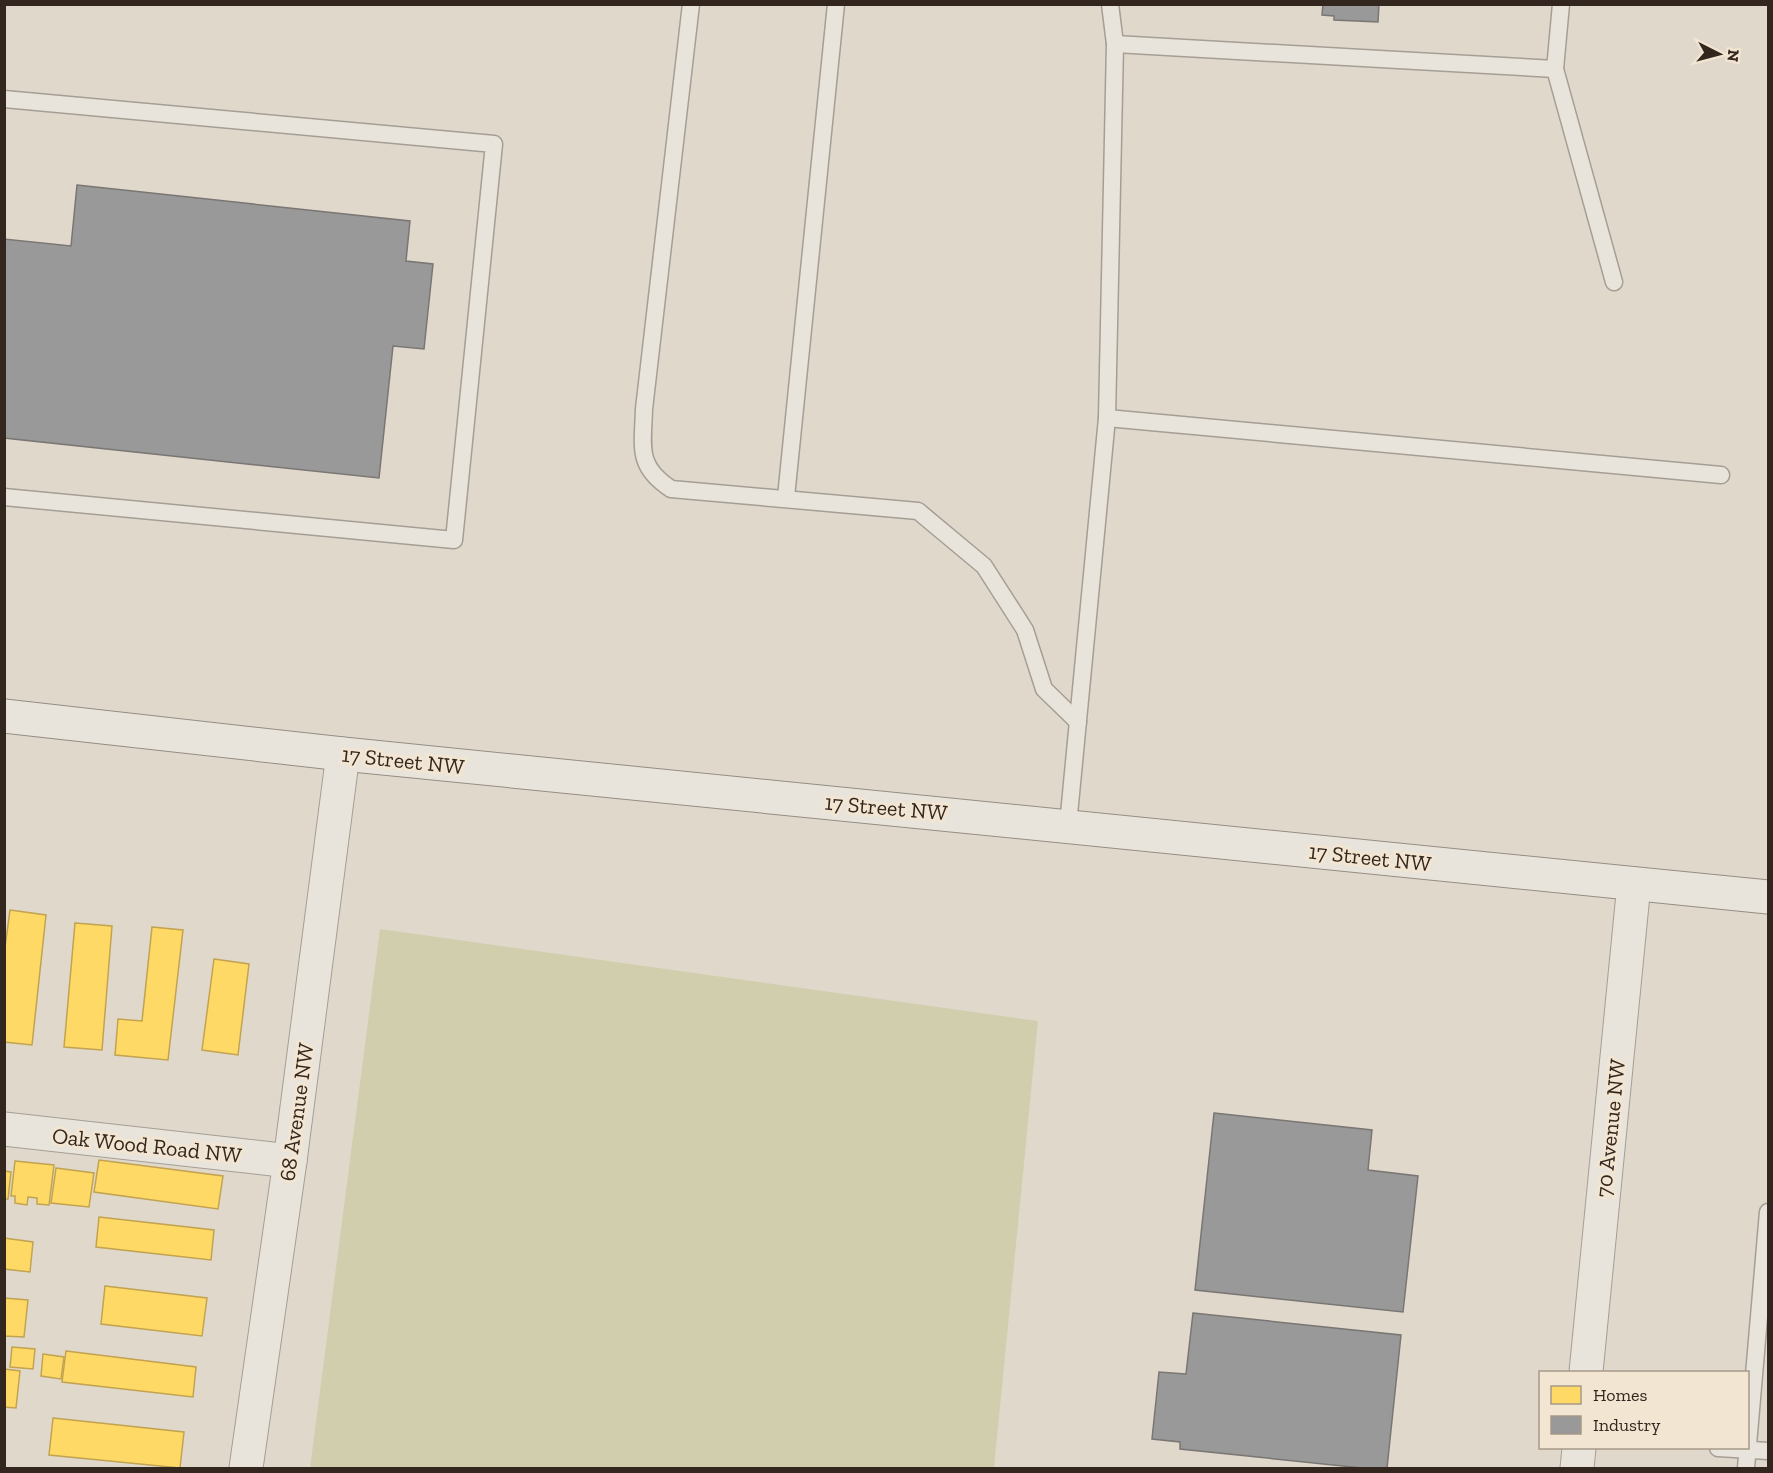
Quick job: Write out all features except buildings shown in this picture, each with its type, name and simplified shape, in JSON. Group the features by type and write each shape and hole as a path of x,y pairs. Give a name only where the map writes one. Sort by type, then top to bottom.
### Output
{"main road":[{"name":"17 Street NW","path":"4,716 343,754 1768,897"},
{"name":"68 Avenue NW","path":"246,1468 290,1161 343,754"},
{"name":"70 Avenue NW","path":"1586,1371 1634,884"},
{"name":"Oak Wood Road NW","path":"4,1129 290,1161"},
{"path":"1577,1468 1579,1449"}],"lane":[{"path":"691,4 644,409 643,454 653,477 670,489 786,497 918,511 984,566 1025,630 1044,689 1078,722"},
{"path":"786,497 836,4"},
{"path":"1068,825 1107,418 1115,44 1110,4"},
{"path":"1561,4 1555,69 1614,282"},
{"path":"1115,44 1555,69"},
{"path":"4,99 494,144 454,540 4,496"},
{"path":"1107,418 1720,475"},
{"path":"1749,1437 1768,1212"},
{"path":"1746,1468 1748,1449 1768,1451"}],"shaded area":[{"path":"380,929 1038,1021 994,1468 310,1468"}]}
